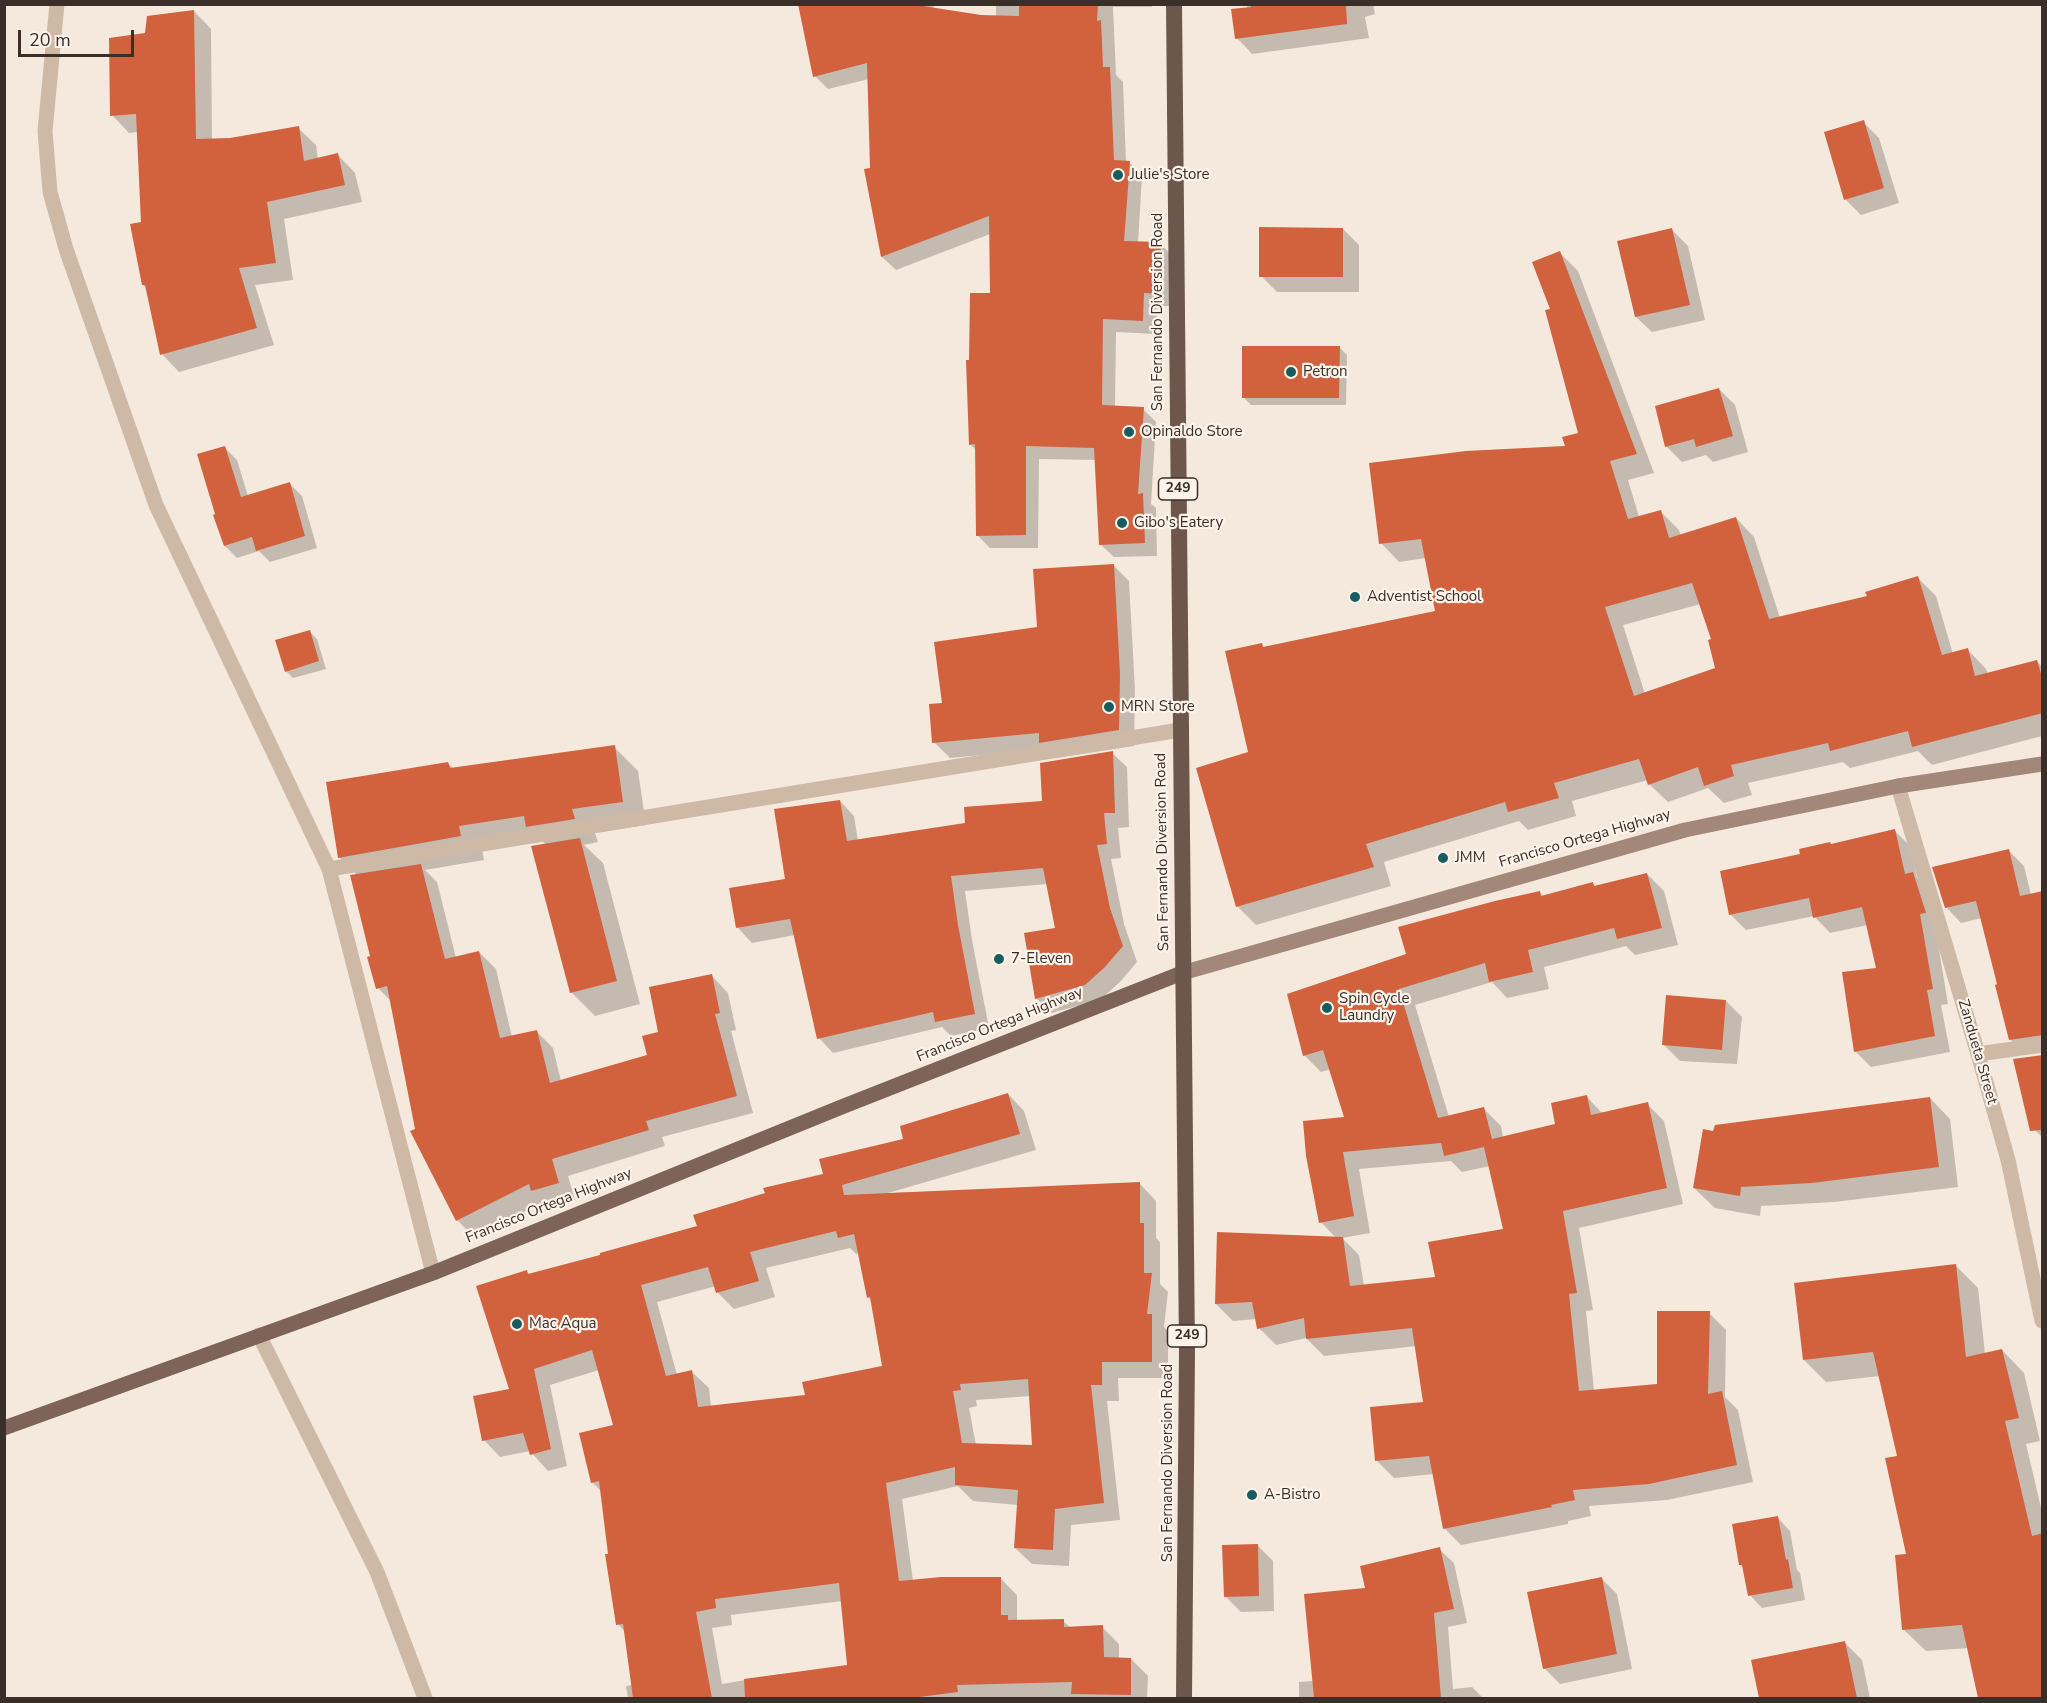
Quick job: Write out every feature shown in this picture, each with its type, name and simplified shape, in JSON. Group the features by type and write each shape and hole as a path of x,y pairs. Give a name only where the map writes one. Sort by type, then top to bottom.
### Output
{"highway":[{"name":"San Fernando Diversion Road","path":"1174,4 1187,1351 1185,1698"}],"main road":[{"name":"Francisco Ortega Highway","path":"4,1428 433,1273 855,1102 1182,973 1685,830 1898,786 2043,764"}],"street":[{"path":"57,4 45,131 50,192 66,249 156,505 328,869 433,1273"},
{"path":"328,869 1180,730"},
{"name":"Zandueta Street","path":"1898,786 1978,1054 2007,1160 2043,1321"},
{"path":"1978,1054 2043,1045"},
{"path":"259,1335 377,1572 425,1698"}],"building":[{"path":"798,4 923,4 923,6 981,15 1019,16 1019,4 1098,4 1097,21 1101,20 1103,67 1110,67 1114,160 1130,161 1124,241 1161,242 1159,294 1144,293 1143,321 1103,319 1102,405 1144,407 1138,494 1143,493 1145,543 1099,545 1094,448 1026,446 1026,535 976,536 975,444 969,445 966,360 969,360 970,293 990,293 989,216 881,257 864,169 870,168 867,63 813,77"},
{"path":"1251,4 1346,4 1347,24 1235,39 1231,9 1251,7"},
{"path":"194,10 196,139 230,138 299,126 304,161 338,153 345,185 267,202 276,263 239,268 257,328 160,355 145,285 142,285 130,224 141,222 136,114 110,116 109,38 145,33 147,16"},
{"path":"1864,120 1884,188 1844,200 1824,132"},
{"path":"1259,227 1343,228 1343,277 1259,277"},
{"path":"1672,228 1690,305 1635,317 1617,241"},
{"path":"1560,251 1637,454 1610,461 1628,519 1661,510 1669,538 1736,517 1769,619 1867,596 1865,592 1918,576 1942,655 1968,648 1975,676 2037,660 2043,681 2043,713 1912,747 1908,731 1830,751 1828,743 1731,765 1734,776 1704,786 1698,767 1648,785 1639,759 1554,783 1559,798 1508,812 1505,802 1366,844 1374,867 1236,907 1196,768 1248,752 1225,651 1262,643 1263,647 1435,611 1421,539 1379,544 1369,463 1466,451 1565,446 1562,437 1578,433 1545,310 1550,309 1532,262","holes":["1692,583 1711,639 1708,640 1715,668 1634,696 1605,607"]},
{"name":"Petron","path":"1242,346 1340,346 1339,398 1242,398"},
{"path":"1719,388 1733,436 1696,447 1694,439 1665,447 1655,406"},
{"path":"225,446 241,497 290,482 305,536 256,551 252,537 224,546 213,515 215,514 197,454"},
{"path":"1114,564 1120,674 1119,730 1039,743 1039,733 932,743 929,704 942,703 934,642 1037,627 1033,569"},
{"path":"310,630 319,661 285,672 275,640"},
{"path":"615,745 623,802 572,809 575,819 526,827 524,816 459,826 461,836 338,858 326,782 448,762 450,768"},
{"path":"1113,751 1115,813 1104,813 1107,844 1097,845 1110,908 1123,946 1085,985 1035,999 1024,933 1055,928 1043,868 951,876 975,1014 935,1022 933,1012 817,1039 790,919 736,928 729,888 785,879 774,809 840,800 847,841 965,823 964,807 1042,801 1040,763"},
{"path":"1895,829 1905,874 1913,872 1926,913 1920,914 1933,989 1927,990 1935,1036 1854,1052 1842,972 1876,968 1862,907 1813,918 1809,898 1729,915 1720,871 1800,854 1799,849"},
{"path":"580,838 617,981 570,993 531,846"},
{"path":"2009,849 2020,896 2043,891 2043,1035 2009,1040 1976,901 1945,908 1932,867"},
{"path":"421,864 445,959 479,951 500,1038 537,1030 550,1083 647,1055 642,1036 658,1032 649,987 712,974 720,1013 715,1014 737,1096 646,1121 649,1130 552,1159 559,1183 531,1191 529,1184 456,1221 410,1131 415,1129 387,986 376,989 350,875"},
{"path":"1647,873 1662,928 1617,939 1614,928 1528,950 1533,972 1489,982 1485,963 1399,989 1438,1118 1484,1107 1492,1139 1555,1124 1551,1103 1587,1095 1591,1115 1648,1102 1667,1188 1563,1211 1577,1293 1569,1294 1579,1391 1657,1384 1657,1311 1710,1311 1708,1394 1722,1391 1737,1465 1649,1484 1573,1490 1575,1500 1551,1505 1552,1507 1443,1529 1429,1456 1375,1461 1370,1407 1423,1402 1412,1328 1306,1339 1304,1318 1257,1329 1252,1302 1215,1304 1217,1232 1343,1237 1350,1286 1435,1277 1428,1242 1503,1229 1484,1147 1444,1156 1441,1143 1343,1152 1354,1216 1319,1223 1306,1156 1303,1121 1344,1117 1323,1050 1303,1056 1287,994 1406,954 1398,927 1540,891 1541,896 1593,882 1594,886"},
{"path":"1666,995 1726,1000 1722,1050 1662,1045"},
{"path":"2043,1055 2043,1130 2030,1131 2013,1059"},
{"path":"1008,1093 1020,1134 842,1185 844,1195 1140,1182 1140,1223 1144,1223 1144,1273 1152,1273 1147,1314 1152,1314 1152,1362 1102,1362 1102,1385 1091,1385 1104,1503 1055,1509 1053,1550 1014,1548 1018,1490 955,1485 955,1467 886,1483 899,1581 941,1577 1001,1577 1001,1615 1008,1615 1008,1620 1064,1619 1064,1627 1103,1625 1104,1657 1131,1658 1131,1695 1071,1694 1072,1682 957,1685 958,1692 912,1698 745,1698 744,1679 847,1665 839,1583 715,1599 716,1608 696,1612 712,1698 633,1698 623,1624 616,1625 605,1554 608,1554 599,1481 591,1483 579,1433 613,1425 592,1350 534,1369 551,1449 530,1455 523,1433 482,1441 473,1396 509,1389 476,1286 527,1270 528,1274 600,1255 600,1253 697,1226 693,1215 765,1193 763,1188 823,1174 819,1159 903,1139 900,1126","holes":["836,1231 838,1238 854,1234 867,1298 870,1297 882,1366 802,1382 805,1395 698,1407 692,1370 666,1376 641,1285 708,1267 716,1293 759,1281 750,1252","1028,1379 1032,1445 962,1443 953,1391 961,1390 960,1384"]},
{"path":"1930,1097 1939,1167 1812,1183 1741,1187 1740,1196 1693,1188 1703,1129 1713,1131 1715,1125"},
{"path":"1956,1264 1966,1357 2002,1349 2019,1418 2005,1421 2032,1536 2043,1533 2043,1698 1978,1698 1962,1625 1902,1630 1895,1555 1906,1554 1885,1458 1897,1456 1873,1352 1803,1360 1794,1283"},
{"path":"1778,1516 1793,1588 1748,1596 1742,1565 1739,1565 1732,1524"},
{"path":"1258,1544 1259,1596 1224,1597 1222,1545"},
{"path":"1440,1547 1454,1609 1434,1613 1441,1698 1314,1698 1304,1594 1365,1588 1360,1566"},
{"path":"1602,1577 1617,1654 1543,1669 1527,1592"},
{"path":"1845,1641 1857,1698 1759,1698 1751,1660"}],"place":[{"name":"Julie's Store","path":"1118,175"},
{"name":"Petron","path":"1291,372"},
{"name":"Opinaldo Store","path":"1129,432"},
{"name":"Gibo's Eatery","path":"1122,523"},
{"name":"Adventist School","path":"1355,597"},
{"name":"MRN Store","path":"1109,707"},
{"name":"JMM","path":"1443,858"},
{"name":"7-Eleven","path":"999,959"},
{"name":"Spin Cycle Laundry","path":"1327,1008"},
{"name":"Mac Aqua","path":"517,1324"},
{"name":"A-Bistro","path":"1252,1495"}]}
